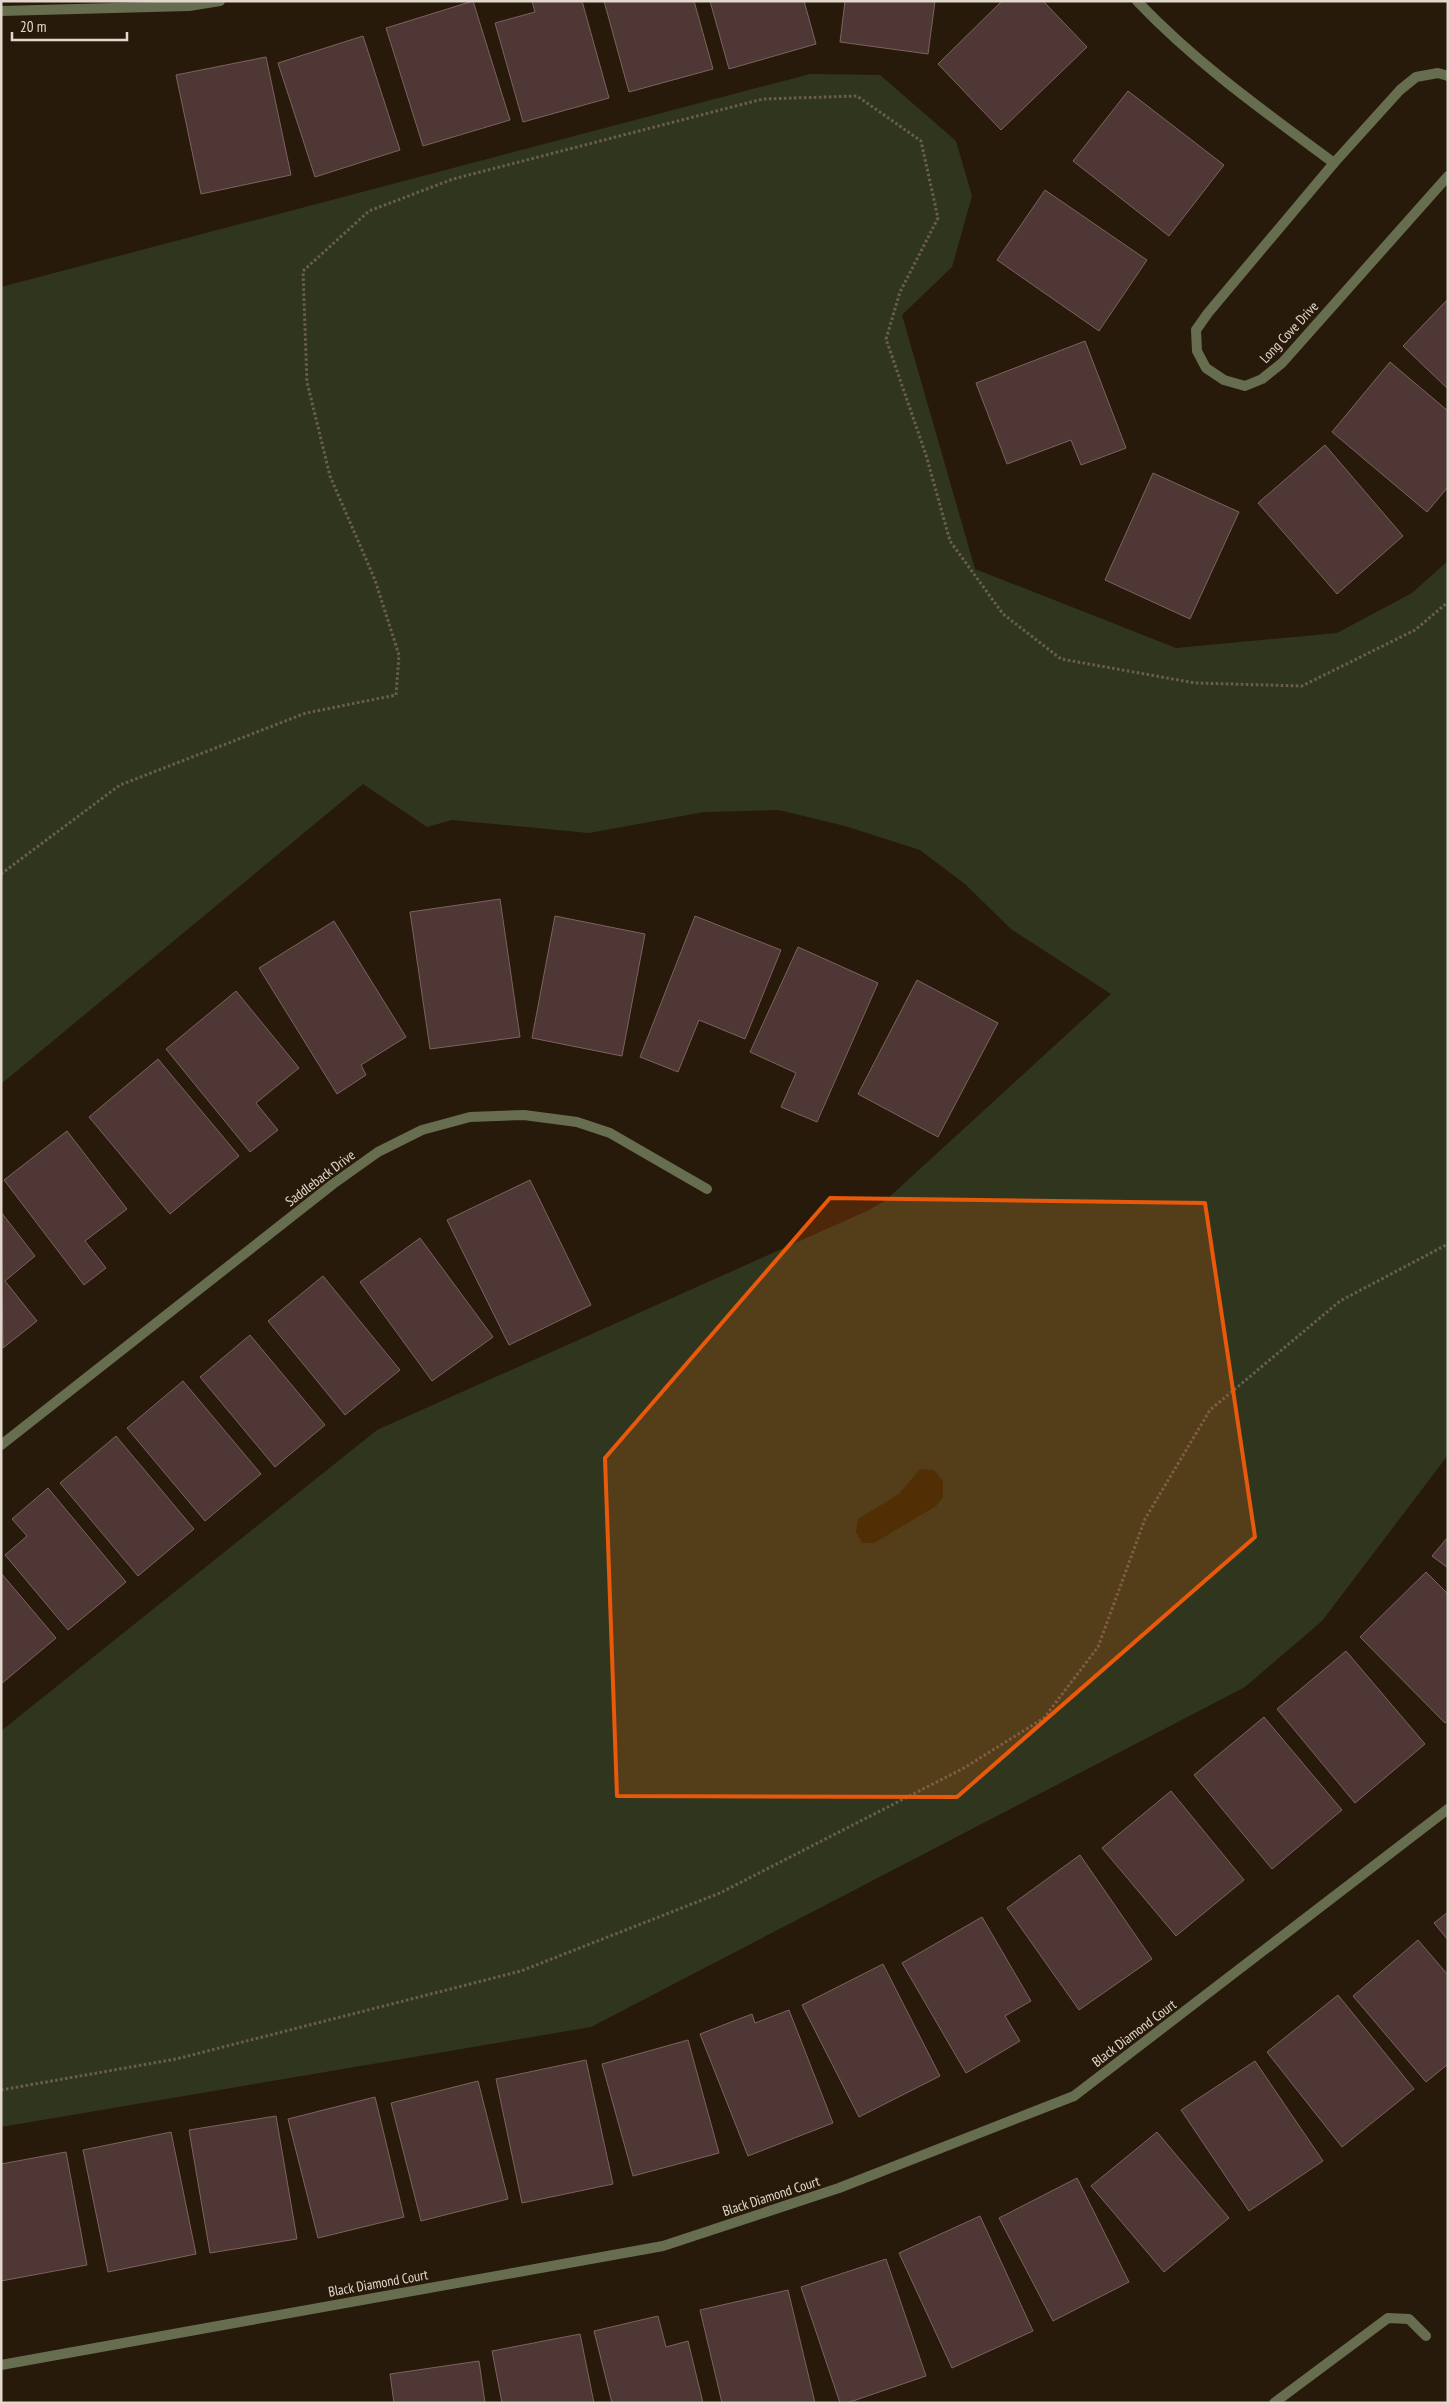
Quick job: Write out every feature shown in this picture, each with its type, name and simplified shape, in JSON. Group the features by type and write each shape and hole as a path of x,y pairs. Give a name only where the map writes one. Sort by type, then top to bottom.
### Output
{"street":[{"path":"1,11 189,6 220,1"},
{"path":"1137,1 1162,28 1212,73 1334,163"},
{"name":"Long Cove Drive","path":"1448,76 1438,73 1416,77 1400,90 1334,163 1208,313 1196,330 1198,351 1206,368 1224,380 1245,386 1262,380 1282,363 1448,176"},
{"name":"Saddleback Drive","path":"1,1445 333,1184 378,1152 422,1130 470,1117 524,1115 577,1122 610,1133 707,1189"},
{"name":"Black Diamond Court","path":"1,2365 663,2246 848,2184 1074,2096 1448,1809"},
{"path":"1274,2403 1388,2318 1410,2319 1426,2336"}],"path":[{"path":"1,874 120,785 306,713 396,695 398,655 375,580 330,476 307,382 303,272 370,211 444,183 763,100 857,96 921,141 938,218 900,292 886,339 926,455 950,541 1003,614 1061,659 1195,683 1302,686 1415,630 1448,602"},
{"path":"1,2090 176,2059 521,1971 720,1893 964,1768 1044,1718 1098,1647 1145,1519 1210,1410 1340,1301 1448,1244"}],"highlighted area":[{"path":"830,1198 1205,1203 1255,1537 957,1797 617,1796 605,1458"}],"green space":[{"path":"810,74 880,75 956,141 972,196 952,267 902,315 975,569 1176,648 1337,633 1412,593 1448,561 1448,1455 1322,1621 1245,1687 591,2027 1,2127 1,1731 377,1430 869,1210 886,1200 1111,994 1011,929 965,884 920,850 845,826 779,810 704,812 589,833 452,820 427,827 363,784 1,1084 1,287"}],"sand":[{"path":"920,1469 934,1470 943,1481 943,1497 936,1506 874,1543 862,1543 856,1532 858,1519 899,1494"}],"building":[{"path":"473,1 510,120 423,146 386,28"},
{"path":"532,1 582,1 609,98 523,122 495,23 535,12"},
{"path":"604,1 694,1 713,69 629,92"},
{"path":"710,1 804,1 816,44 729,69"},
{"path":"845,1 935,1 928,54 840,42"},
{"path":"1002,1 1043,1 1087,47 1001,130 938,64"},
{"path":"363,36 400,150 315,177 278,63"},
{"path":"266,57 291,175 201,194 176,75"},
{"path":"1128,91 1224,165 1169,236 1073,161"},
{"path":"1045,190 1147,260 1099,331 997,260"},
{"path":"1448,299 1448,389 1403,346"},
{"path":"1085,341 1126,448 1081,465 1071,440 1007,464 976,383"},
{"path":"1390,362 1448,411 1448,487 1427,512 1332,432"},
{"path":"1325,445 1403,536 1337,594 1258,503"},
{"path":"1153,473 1239,512 1190,619 1105,580"},
{"path":"500,899 520,1037 430,1049 410,912"},
{"path":"555,916 645,934 622,1056 532,1038"},
{"path":"695,916 781,950 745,1039 699,1020 678,1072 640,1057"},
{"path":"334,921 406,1037 361,1065 366,1075 337,1094 259,968"},
{"path":"798,947 878,983 817,1122 781,1107 796,1073 750,1052"},
{"path":"917,980 998,1023 938,1137 858,1094"},
{"path":"236,991 299,1068 256,1103 278,1130 250,1152 166,1049"},
{"path":"158,1059 239,1156 170,1214 89,1117"},
{"path":"67,1131 127,1209 85,1241 106,1268 84,1285 4,1180"},
{"path":"530,1180 591,1305 509,1345 447,1220"},
{"path":"1,1212 35,1256 5,1281 37,1321 3,1348"},
{"path":"420,1238 493,1337 432,1381 360,1282"},
{"path":"323,1276 400,1370 345,1415 268,1321"},
{"path":"250,1335 325,1425 275,1467 200,1377"},
{"path":"183,1381 261,1474 205,1521 127,1428"},
{"path":"116,1436 194,1529 138,1576 60,1483"},
{"path":"48,1488 126,1582 68,1630 5,1555 27,1536 12,1519"},
{"path":"1448,1537 1448,1568 1432,1556"},
{"path":"1426,1572 1448,1594 1448,1721 1445,1723 1360,1637"},
{"path":"1,1573 56,1638 1,1684"},
{"path":"1346,1651 1425,1744 1355,1803 1277,1709"},
{"path":"1264,1717 1342,1810 1272,1869 1194,1775"},
{"path":"1171,1791 1244,1880 1176,1936 1102,1848"},
{"path":"1080,1855 1152,1959 1079,2010 1007,1908"},
{"path":"1448,1912 1448,1940 1434,1923"},
{"path":"982,1917 1031,2001 1005,2016 1020,2041 966,2073 902,1963"},
{"path":"1418,1940 1448,1975 1448,2064 1426,2082 1353,1996"},
{"path":"883,1964 940,2076 859,2117 802,2005"},
{"path":"1338,1995 1414,2089 1342,2147 1267,2052"},
{"path":"789,2010 833,2123 748,2156 700,2034 752,2014 755,2023"},
{"path":"688,2040 719,2153 633,2176 602,2064"},
{"path":"586,2060 613,2184 522,2203 496,2079"},
{"path":"1255,2061 1323,2161 1249,2211 1181,2110"},
{"path":"478,2081 508,2199 421,2221 391,2103"},
{"path":"375,2097 404,2217 318,2238 288,2119"},
{"path":"276,2116 297,2239 210,2253 189,2130"},
{"path":"171,2132 196,2254 108,2272 83,2150"},
{"path":"1157,2132 1229,2218 1164,2272 1091,2186"},
{"path":"66,2152 87,2265 1,2281 1,2164"},
{"path":"1077,2178 1129,2282 1053,2321 999,2218"},
{"path":"980,2216 1033,2331 952,2368 899,2253"},
{"path":"886,2259 926,2376 847,2403 840,2403 801,2287"},
{"path":"788,2290 815,2403 722,2403 700,2310"},
{"path":"658,2316 666,2347 688,2341 703,2403 612,2403 594,2331"},
{"path":"580,2334 594,2403 502,2403 492,2351"},
{"path":"479,2361 485,2403 394,2403 390,2374"}]}
